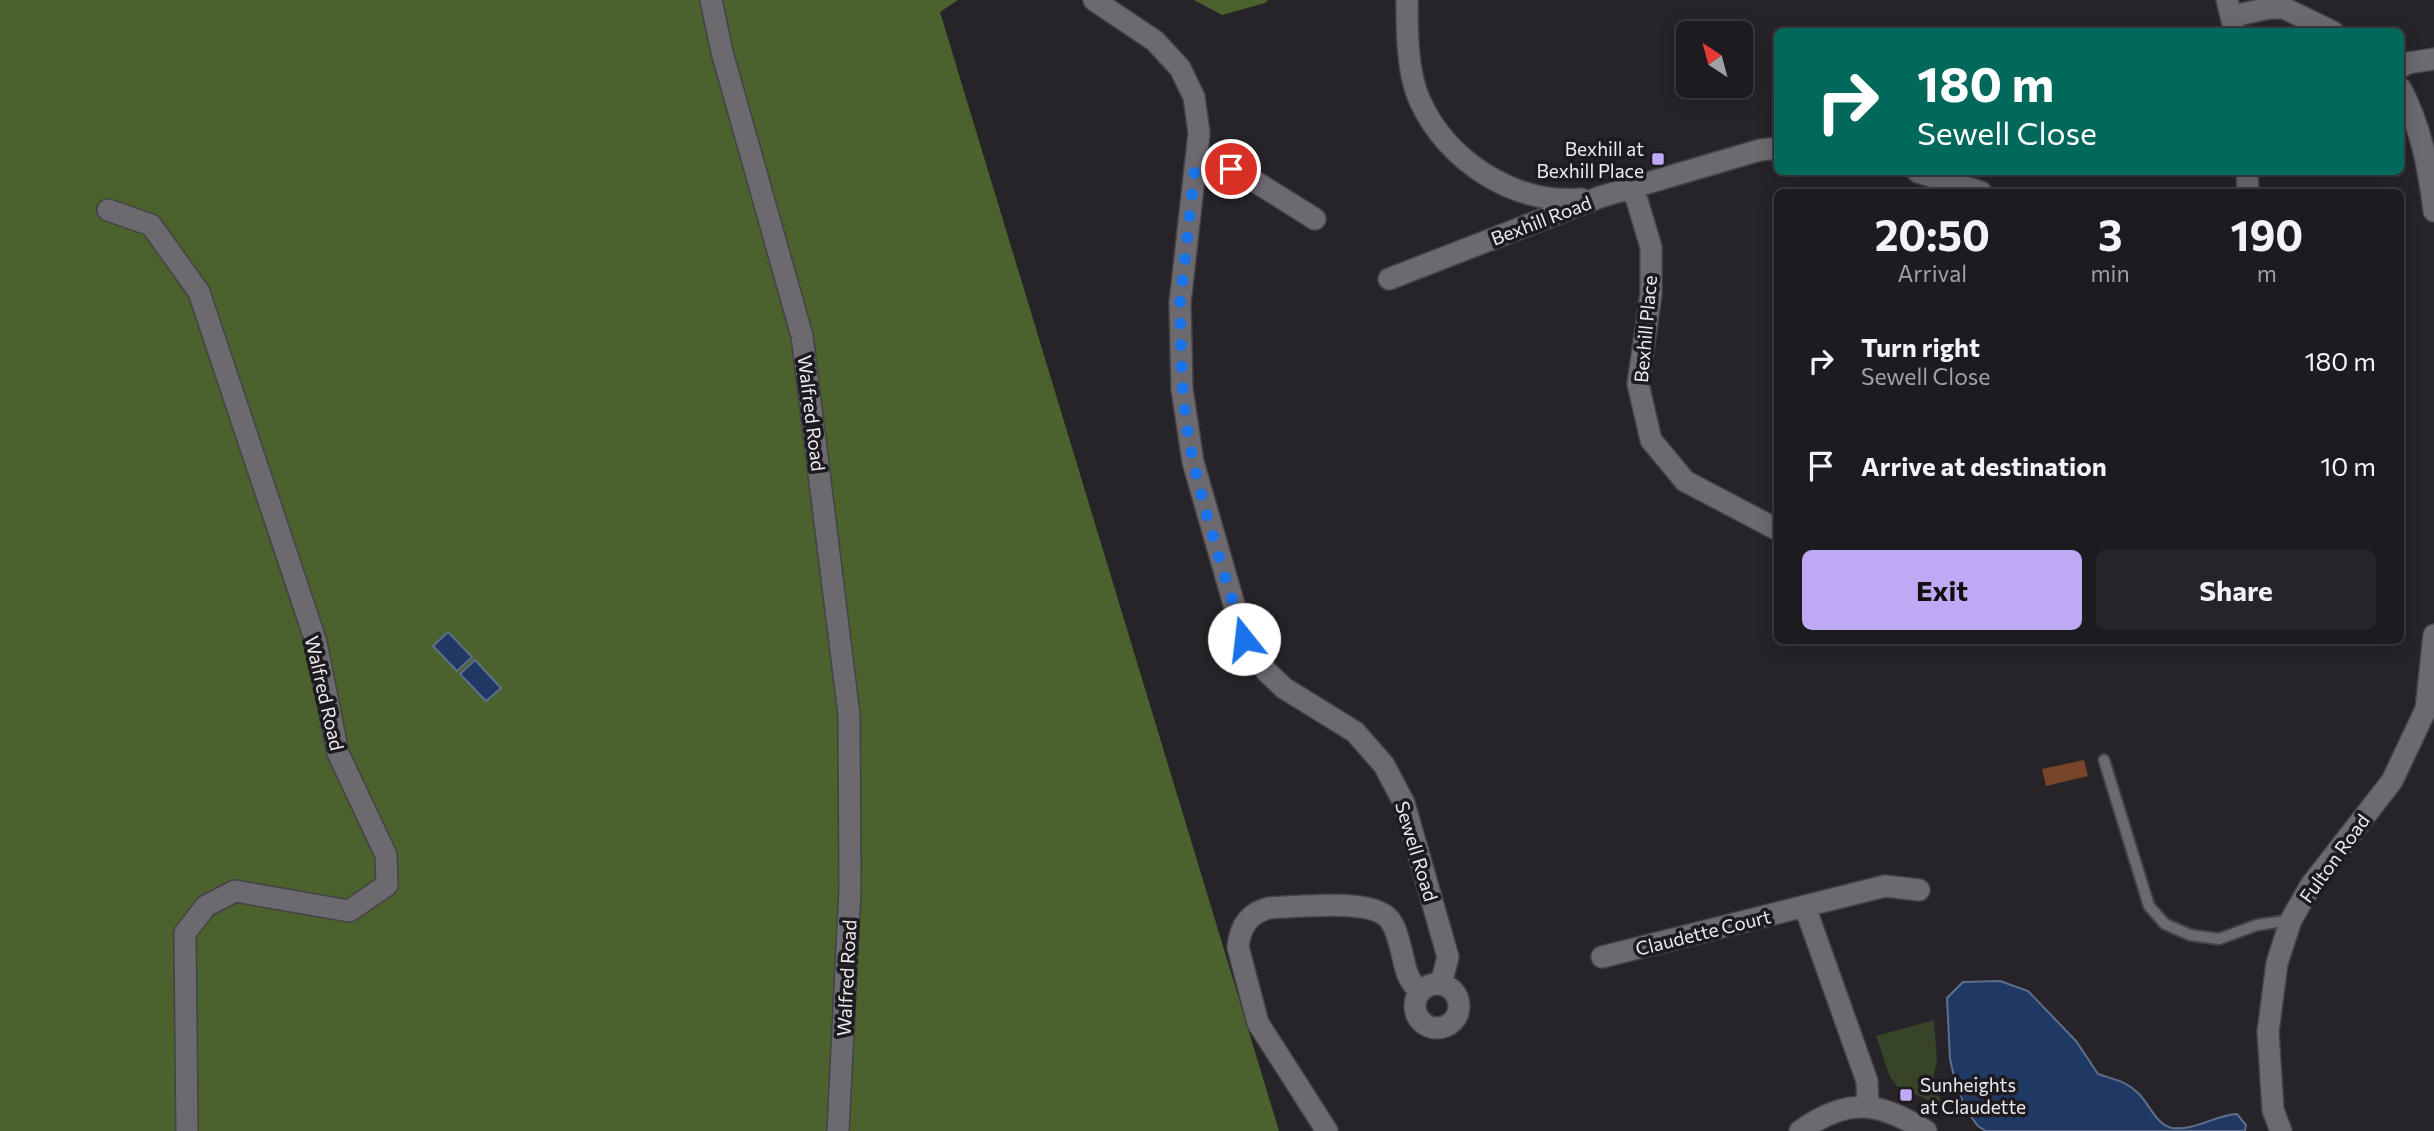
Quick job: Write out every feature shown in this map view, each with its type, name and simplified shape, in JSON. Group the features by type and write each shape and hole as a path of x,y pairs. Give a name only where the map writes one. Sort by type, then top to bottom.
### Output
{"street":[{"name":"Walfred Road","path":"711,0 722,52 802,336 849,715 850,889 838,1131"},
{"name":"Sewell Road","path":"1094,0 1155,41 1180,68 1194,97 1199,133 1180,303 1182,389 1193,462 1244,639 1267,672 1284,688 1355,733 1384,765 1395,784 1404,803 1448,957 1441,984"},
{"path":"1408,0 1407,49 1419,100 1446,142 1480,172 1523,193 1562,201 1600,197"},
{"path":"2232,16 2270,8 2284,8 2325,28"},
{"path":"2404,65 2434,59"},
{"path":"2404,96 2418,128 2430,175 2434,211"},
{"name":"Bexhill Road","path":"1389,279 1600,197 1760,150 1774,148"},
{"path":"1195,166 1240,172 1315,219"},
{"path":"1927,175 1971,189"},
{"name":"Bexhill Place","path":"1633,187 1651,247 1651,294 1638,384 1651,440 1685,481 1774,528"},
{"name":"Walfred Road","path":"108,210 151,225 199,292 316,642 338,753 386,855 387,886 349,911 235,891 206,906 185,933 187,1131"},
{"name":"Fulton Road","path":"2281,1131 2273,1110 2268,1032 2277,963 2291,920 2311,885 2392,781 2426,709 2434,635"},
{"name":"Claudette Court","path":"1602,957 1885,886 1919,890"},
{"path":"1327,1131 1258,1023 1238,947 1239,934 1244,924 1260,910 1269,908 1363,905 1379,910 1390,919 1397,934 1409,980 1420,991"},
{"path":"1805,907 1867,1082 1868,1106"},
{"path":"1441,984 1455,992 1458,1000 1457,1016 1445,1026 1429,1026 1421,1021 1415,1007 1420,991 1426,986 1441,984"},
{"path":"1800,1131 1818,1118 1842,1110 1868,1106 1896,1114 1926,1131"}],"lane":[{"path":"2104,760 2149,906 2165,924 2190,934 2218,939 2257,925 2291,920"}],"green space":[{"path":"0,0 958,0 940,12 1279,1131 0,1131"},
{"path":"1194,0 1268,0 1222,15"},
{"path":"1934,1020 1937,1060 1933,1079 1943,1107 1897,1086 1890,1077 1876,1036"}],"water":[{"path":"448,632 472,657 457,671 433,646"},
{"path":"475,660 501,688 486,701 460,674"},
{"path":"2000,981 2028,991 2076,1041 2098,1074 2133,1089 2161,1123 2172,1128 2189,1127 2237,1114 2246,1125 2245,1131 1986,1131 1978,1126 1966,1110 1955,1081 1950,1059 1947,998 1963,982"}],"building":[{"path":"2084,760 2088,776 2046,786 2042,769"}],"place":[{"name":"Bexhill at Bexhill Place","path":"1658,159"},
{"name":"Sunheights at Claudette","path":"1906,1095"}],"route":[{"path":"1231,169 1195,166 1180,325 1182,389 1193,462 1244,639"}]}
